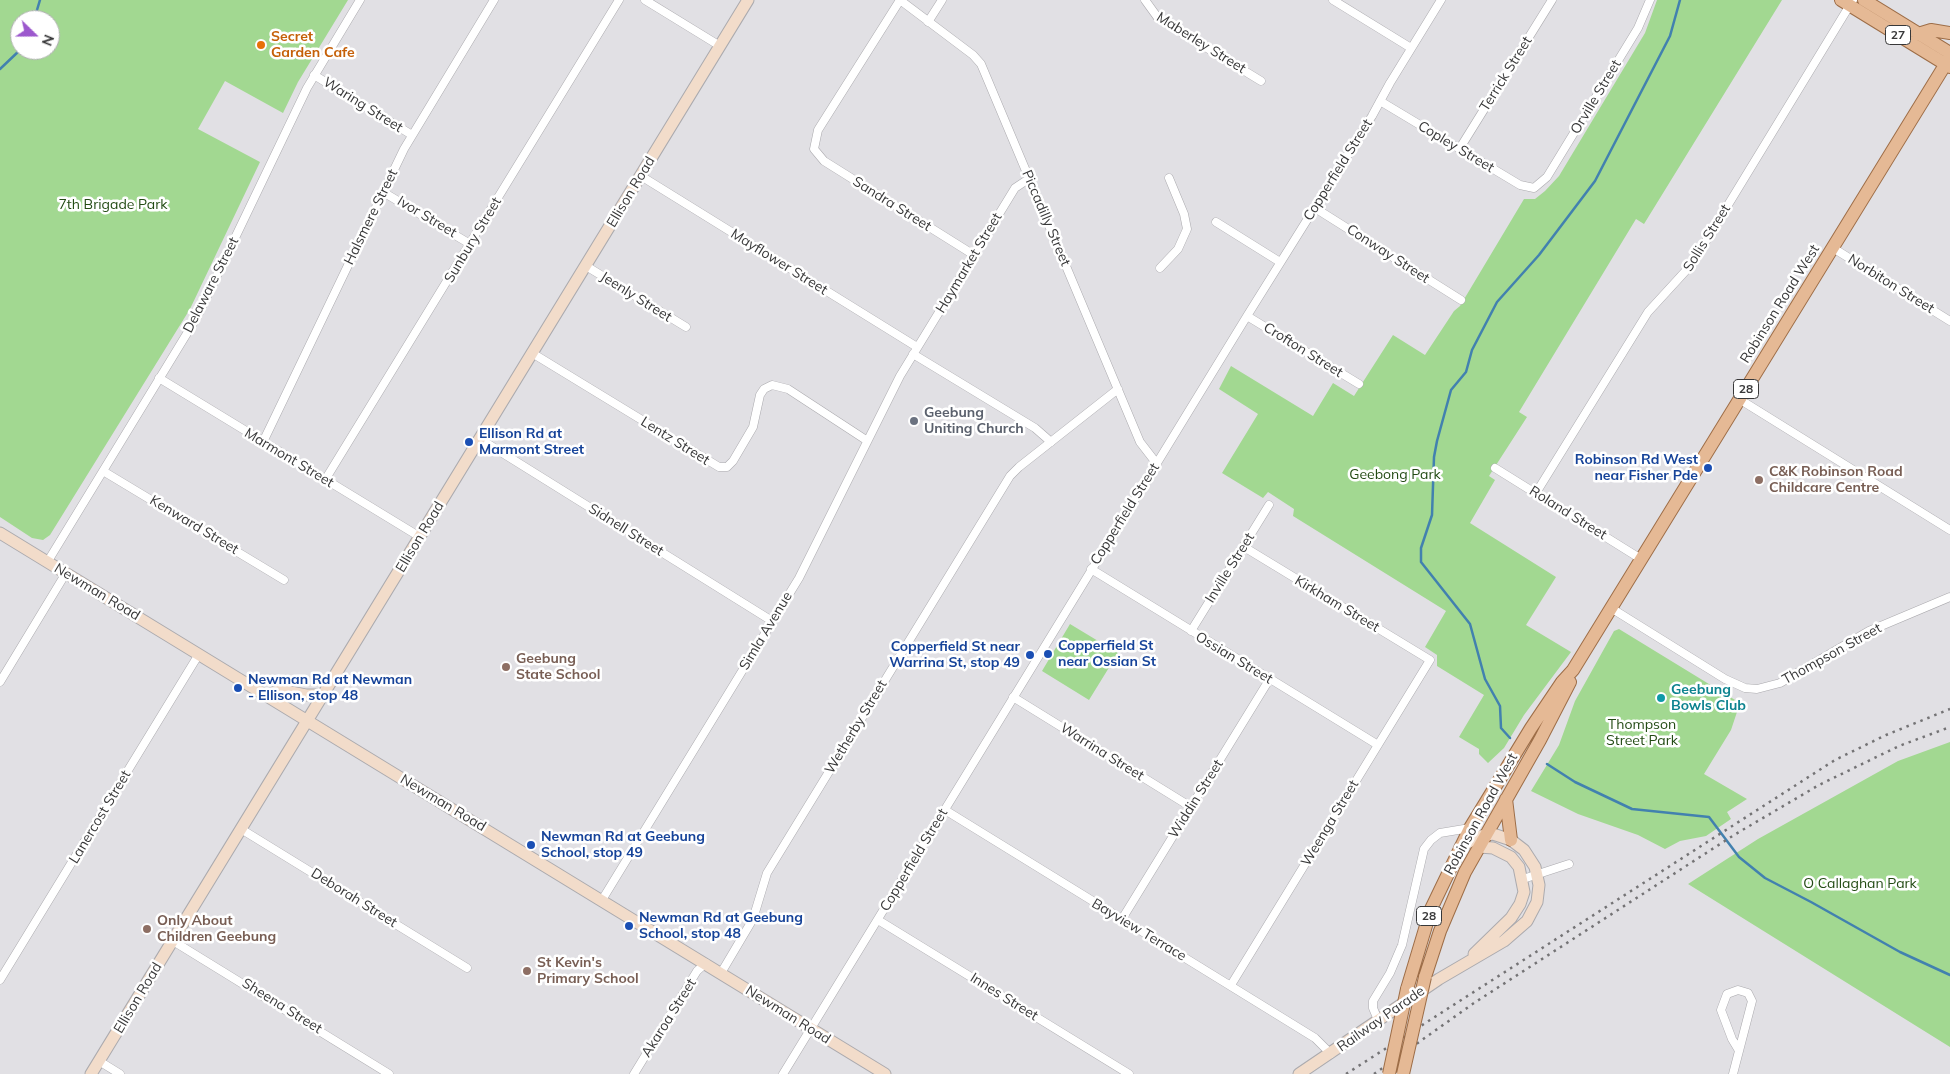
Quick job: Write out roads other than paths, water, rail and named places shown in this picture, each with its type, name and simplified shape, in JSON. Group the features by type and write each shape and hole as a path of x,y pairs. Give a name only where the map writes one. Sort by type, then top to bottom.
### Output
{"main road":[{"name":"Ellison Road","path":"91,1074 748,0"},
{"name":"27","path":"1864,0 1918,34 1949,60"},
{"name":"27","path":"1848,2 1949,60"},
{"path":"1918,34 1931,30 1950,32"},
{"name":"Robinson Road West","path":"1403,1074 1425,977 1449,907 1486,834 1557,710 1573,670 1949,60"},
{"name":"Newman Road","path":"0,533 885,1074"},
{"name":"Robinson Road West","path":"1389,1074 1407,989 1431,909 1470,828 1531,728 1562,682 1573,670"},
{"path":"266,695 281,690 306,695 324,695"},
{"path":"1506,799 1511,840"},
{"path":"1460,847 1486,834"},
{"name":"Railway Parade","path":"1299,1074 1463,964 1487,952 1523,926 1537,902 1539,885 1537,875 1528,855 1511,840 1498,835 1486,834"},
{"path":"1480,847 1493,848 1507,854 1519,867 1523,879"},
{"name":"Railway Parade","path":"1463,964 1504,926 1517,910 1524,892 1523,879"}],"street":[{"name":"Delaware Street","path":"48,562 202,307 314,75 360,0"},
{"name":"Halsmere Street","path":"263,442 412,135 494,0"},
{"name":"Sunbury Street","path":"325,480 619,0"},
{"path":"645,0 720,46"},
{"path":"804,151 814,149 818,130 900,0"},
{"name":"Piccadilly Street","path":"900,0 973,55 981,64 1140,442 1157,464"},
{"path":"928,22 942,0"},
{"name":"Maberley Street","path":"1144,0 1158,18 1261,81"},
{"path":"1333,0 1411,48"},
{"name":"Copperfield Street","path":"783,1074 1441,0"},
{"name":"Terrick Street","path":"1460,148 1552,0"},
{"name":"Orville Street","path":"1534,188 1544,181 1552,169 1642,21 1650,0"},
{"name":"Sollis Street","path":"1536,493 1654,304 1680,280 1692,264 1848,2"},
{"name":"Waring Street","path":"314,75 412,135"},
{"name":"Copley Street","path":"1380,101 1520,185 1534,188"},
{"name":"Sandra Street","path":"814,149 824,161 974,255"},
{"name":"Mayflower Street","path":"641,176 915,350 1035,428 1051,442"},
{"name":"Haymarket Street","path":"915,350 1015,188 1030,178"},
{"path":"1160,268 1178,249 1187,229 1184,214 1169,178"},
{"name":"Ivor Street","path":"383,192 470,244"},
{"name":"Conway Street","path":"1315,208 1461,300"},
{"path":"1216,222 1280,262"},
{"name":"Norbiton Street","path":"1833,248 1950,321"},
{"name":"Jeenly Street","path":"586,266 686,327"},
{"name":"Crofton Street","path":"1247,316 1358,384"},
{"name":"Simla Avenue","path":"602,900 803,570 866,440 915,350"},
{"name":"Lentz Street","path":"532,353 716,466 723,468 726,468 733,461 751,431 762,392 772,385 783,386 866,440"},
{"name":"Marmont Street","path":"159,378 420,537"},
{"name":"Wetherby Street","path":"721,973 754,919 767,873 1010,476 1118,389"},
{"path":"1740,399 1950,530"},
{"name":"Sidnell Street","path":"480,440 772,621"},
{"name":"Roland Street","path":"1495,468 1641,559"},
{"name":"Kenward Street","path":"103,471 284,580"},
{"name":"Inville Street","path":"1191,631 1269,505"},
{"name":"Kirkham Street","path":"1244,547 1430,660"},
{"name":"Ossian Street","path":"1091,569 1378,745"},
{"path":"0,682 66,573"},
{"name":"Thompson Street","path":"1611,608 1725,679 1745,688 1757,689 1780,683 1869,631 1950,597"},
{"name":"Lanercost Street","path":"0,980 199,654"},
{"name":"Weenga Street","path":"1231,985 1430,660"},
{"name":"Widdin Street","path":"1122,919 1270,680"},
{"name":"Warrina Street","path":"1012,698 1191,807"},
{"name":"Bayview Terrace","path":"945,810 1315,1038 1331,1054"},
{"name":"Robinson Road West","path":"1378,1020 1372,1008 1373,1001 1390,973 1404,938 1424,850 1431,840 1440,833 1470,828"},
{"name":"Deborah Street","path":"241,829 467,968"},
{"path":"1523,879 1569,864"},
{"name":"Innes Street","path":"878,920 1130,1074"},
{"name":"Sheena Street","path":"173,940 389,1074"},
{"name":"Akaroa Street","path":"634,1074 698,971 706,963"},
{"path":"1733,1074 1752,1001 1748,993 1738,990 1727,994 1722,1010 1738,1049"},
{"path":"99,1061 120,1074"}],"waterway":[{"path":"37,10 40,0"},
{"path":"1510,738 1501,728 1500,706 1485,679 1470,624 1421,562 1421,548 1432,515 1434,457 1437,441 1451,390 1466,372 1472,350 1497,302 1539,255 1595,181 1670,36 1680,0"},
{"path":"0,69 10,60"},
{"path":"1547,764 1575,782 1632,809 1709,817 1739,857 1765,878 1900,952 1950,975"}],"railway":[{"path":"1346,1074 1835,760 1886,735 1950,709"},
{"path":"1374,1074 1474,1003 1734,835 1819,785 1899,746 1950,727"}],"place":[{"name":"Secret Garden Cafe","path":"261,45"},
{"name":"Geebung Uniting Church","path":"914,421"},
{"name":"Ellison Rd at Marmont Street","path":"469,442"},
{"name":"Robinson Rd West near Fisher Pde","path":"1708,468"},
{"name":"C&K Robinson Road Childcare Centre","path":"1759,480"},
{"name":"Copperfield St near Ossian St","path":"1048,654"},
{"name":"Copperfield St near Warrina St, stop 49","path":"1030,655"},
{"name":"Geebung State School","path":"506,667"},
{"name":"Newman Rd at Newman - Ellison, stop 48","path":"238,688"},
{"name":"Geebung Bowls Club","path":"1661,698"},
{"name":"Newman Rd at Geebung School, stop 49","path":"531,845"},
{"name":"Newman Rd at Geebung School, stop 48","path":"629,926"},
{"name":"Only About Children Geebung","path":"147,929"},
{"name":"St Kevin's Primary School","path":"527,971"}],"park label":[{"name":"7th Brigade Park","path":"113,205"},
{"name":"Geebong Park","path":"1395,475"},
{"name":"Thompson Street Park","path":"1642,734"},
{"name":"O Callaghan Park","path":"1860,884"}]}
